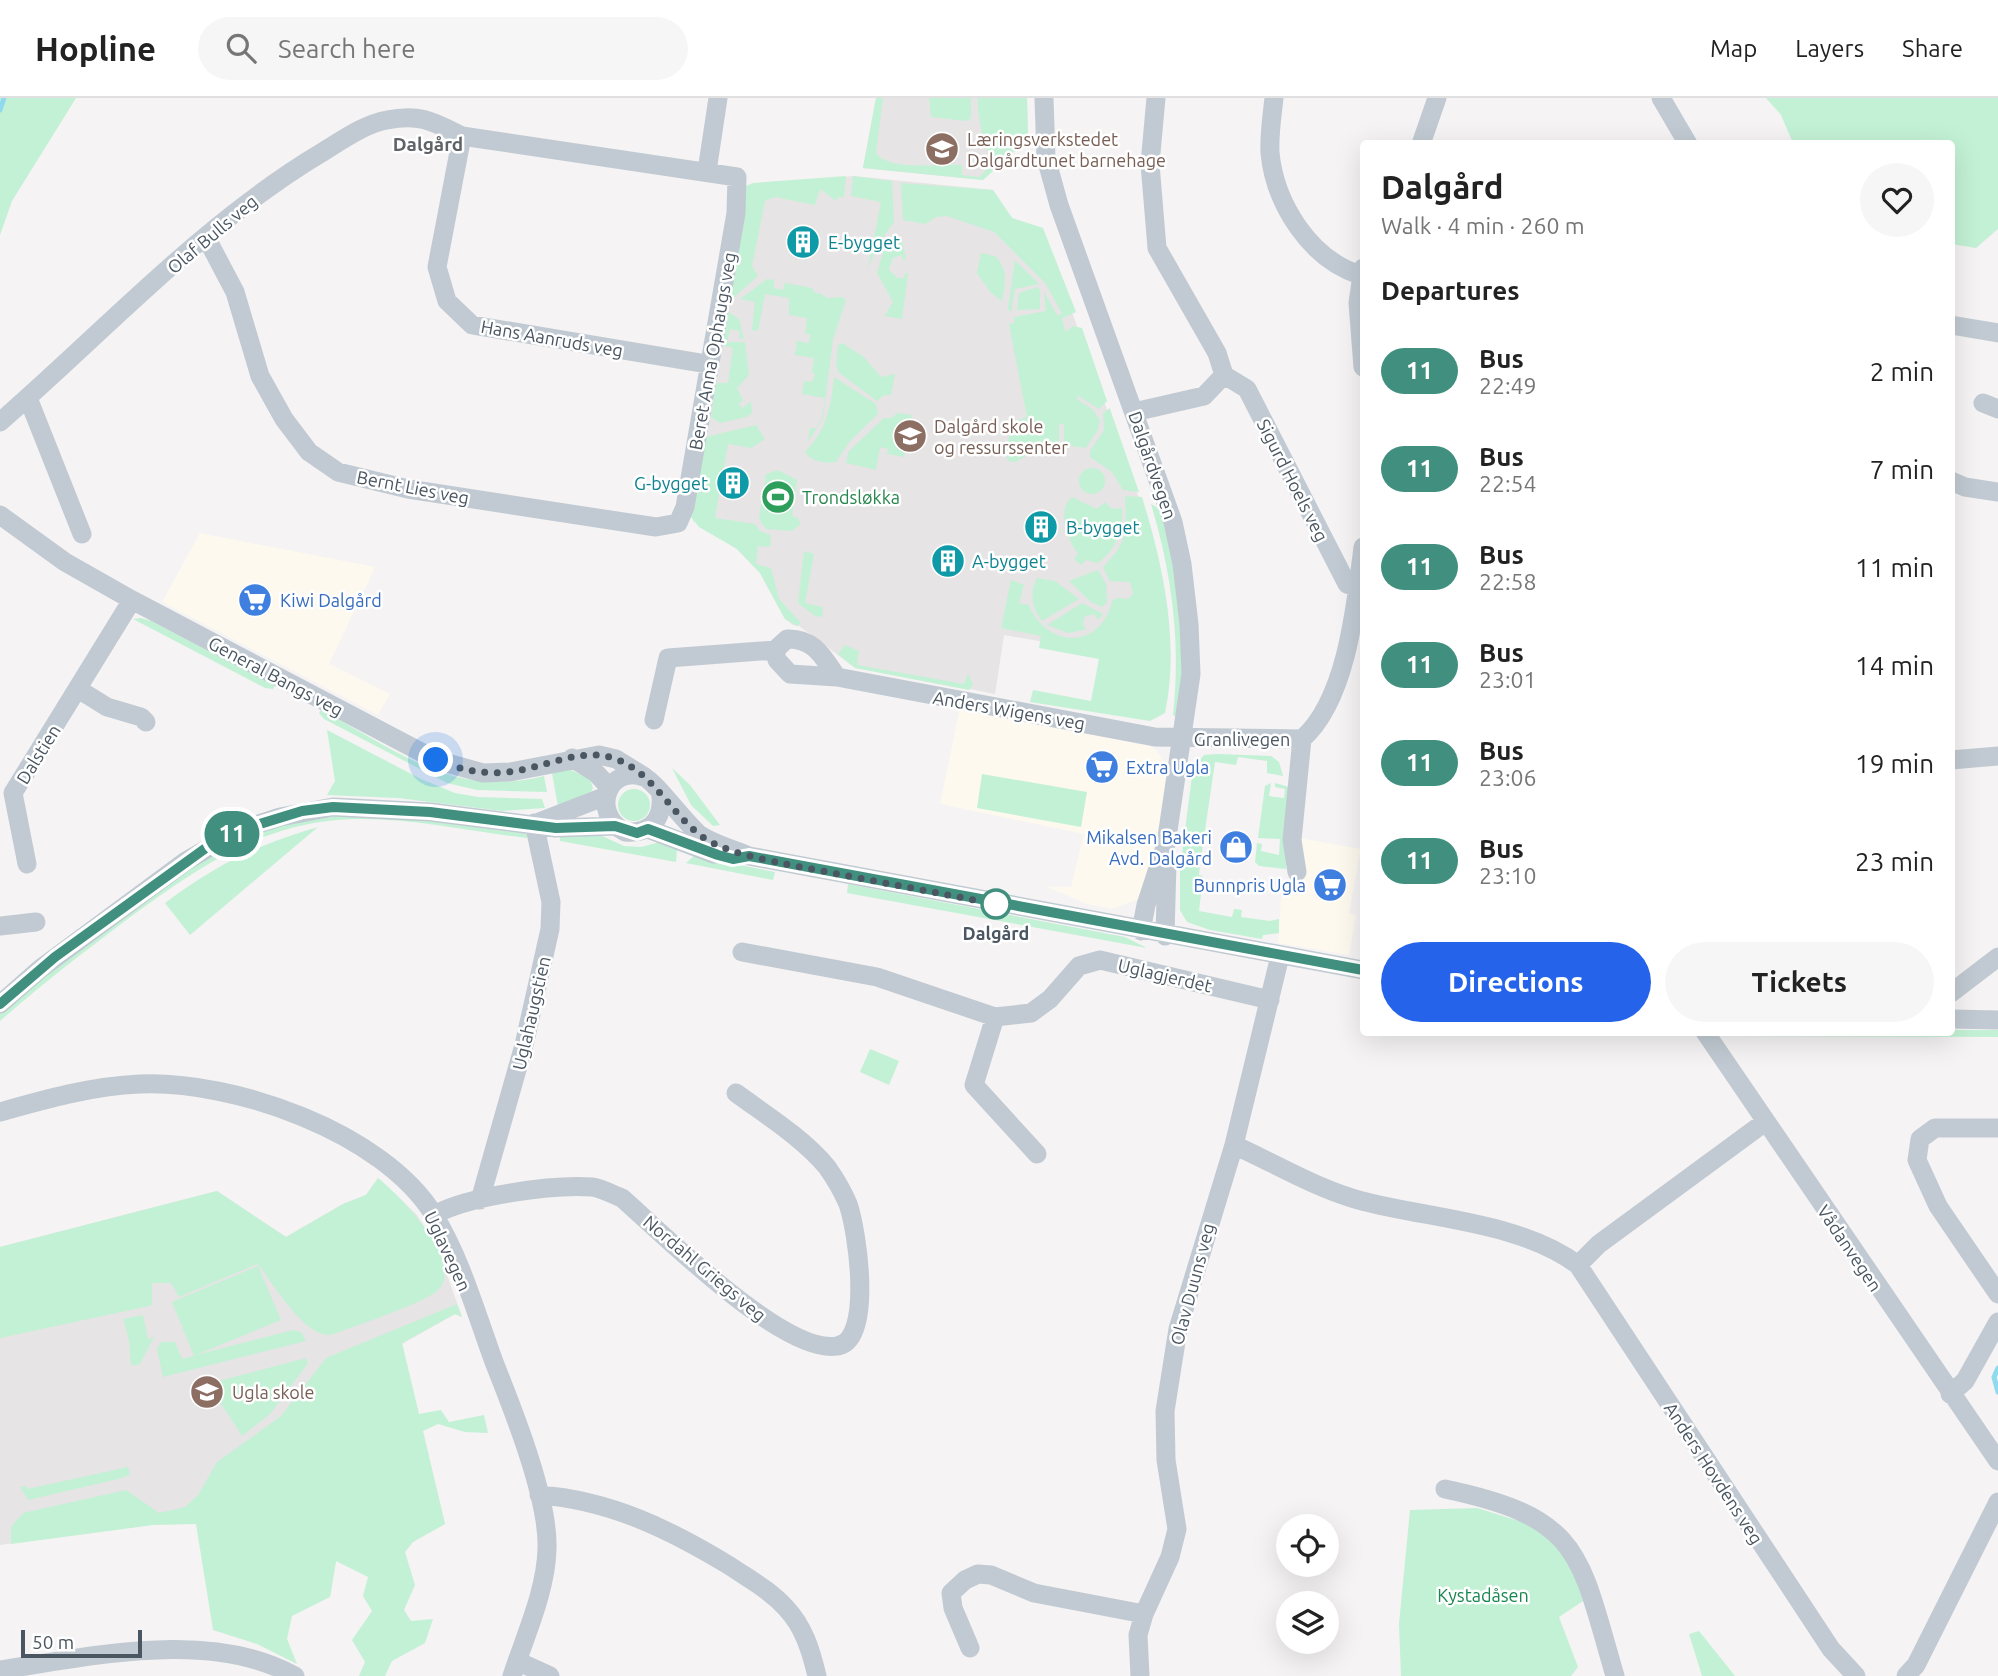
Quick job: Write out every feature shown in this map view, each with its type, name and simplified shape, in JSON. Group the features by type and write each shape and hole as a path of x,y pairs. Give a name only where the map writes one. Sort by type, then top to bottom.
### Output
{"street":[{"path":"419,98 424,117 462,136 707,171 718,98"},
{"name":"Dalgårdvegen","path":"1045,98 1046,158 1059,205 1173,522 1182,564 1189,624 1191,674 1166,844 1141,931"},
{"path":"1134,412 1204,396 1224,374 1217,354 1157,248 1150,164 1156,98"},
{"path":"1274,98 1270,152 1278,189 1300,231 1342,270 1360,272"},
{"path":"1422,140 1437,98"},
{"path":"1661,98 1686,140"},
{"name":"Olaf Bulls veg","path":"0,422 206,237 287,173 360,130 386,120 424,117"},
{"name":"Hans Aanruds veg","path":"462,136 437,267 447,301 463,317 472,325 707,364"},
{"name":"Beret Anna Ophaugs veg","path":"678,523 685,507 707,364 736,213 737,177 707,171"},
{"name":"Bernt Lies veg","path":"206,237 235,292 260,376 284,419 309,452 338,472 408,489 656,527 678,523"},
{"path":"1360,284 1357,303 1360,335"},
{"path":"1955,326 1998,333"},
{"name":"Sigurd Hoels veg","path":"1224,374 1247,389 1347,584 1358,588"},
{"path":"28,398 82,534"},
{"path":"1955,483 1998,492"},
{"name":"General Bangs veg","path":"0,515 65,562 132,600 436,760 457,768 483,773 510,772 572,758 599,755 616,759 645,777"},
{"name":"Granlivegen","path":"1297,872 1292,840 1302,739 1322,715 1335,684 1360,572"},
{"name":"Dalstien","path":"27,864 7,793 78,690 132,600"},
{"path":"654,720 668,658 775,650 787,639 807,641 837,677"},
{"name":"Anders Wigens veg","path":"775,650 777,660 790,674 837,677 1142,735 1182,739"},
{"path":"78,690 107,707 141,717 146,722"},
{"name":"Granlivegen","path":"1182,739 1302,739"},
{"path":"1955,760 1998,756"},
{"path":"572,758 596,773 608,792 608,817 615,826"},
{"path":"534,823 608,792 619,779 632,775 645,777 698,833 711,842 749,856 1165,936 1360,969"},
{"path":"0,1004 40,969 137,896 210,845 240,830 302,811 333,807 430,812 534,823 556,828 615,826 637,833 648,829 657,821 662,808 661,796"},
{"name":"Uglahaugstien","path":"480,1200 524,1045 550,929 551,902 534,823"},
{"path":"648,829 718,855 733,859 749,856"},
{"name":"Dalgårdvegen","path":"1165,936 1166,844"},
{"path":"0,926 36,922"},
{"name":"Uglagjerdet","path":"742,951 877,977 995,1017 1031,1013 1050,999 1079,966 1100,960 1270,1000"},
{"name":"Olav Duuns veg","path":"1140,1676 1138,1635 1144,1614 1170,1557 1177,1530 1166,1460 1165,1411 1170,1370 1188,1289 1234,1145 1280,956"},
{"path":"1955,990 1998,957"},
{"path":"995,1017 974,1085 1037,1154"},
{"path":"1955,1019 1998,1020"},
{"name":"Vådanvegen","path":"1708,1036 1998,1461"},
{"name":"Uglavegen","path":"0,1112 85,1090 141,1084 223,1091 289,1111 365,1150 392,1170 434,1215 452,1251 540,1495 547,1550 537,1601 514,1668 550,1676"},
{"name":"Nordahl Griegs veg","path":"434,1215 480,1200 550,1188 594,1187 622,1198 765,1321 808,1341 836,1347 848,1342 857,1328 861,1303 854,1224 847,1202 826,1167 783,1128 736,1093"},
{"path":"1578,1265 1599,1244 1765,1122"},
{"path":"1998,1128 1935,1128 1920,1139 1917,1160 1938,1206 1998,1294"},
{"name":"Anders Hovdens veg","path":"1234,1145 1328,1189 1360,1200 1525,1237 1557,1250 1578,1265 1831,1649 1856,1676"},
{"path":"1950,1394 1965,1381 1998,1322"},
{"path":"1445,1489 1493,1499 1523,1511 1561,1537 1577,1556 1587,1578 1615,1676"},
{"path":"540,1495 566,1497 641,1519 684,1539 763,1587 786,1608 802,1630 817,1676"},
{"path":"1906,1676 1916,1665 1998,1502"},
{"path":"970,1648 953,1608 951,1593 965,1580 978,1574 991,1575 1034,1593 1144,1614"},
{"path":"0,1670 123,1652 186,1648 257,1661 295,1676"}],"shaded area":[{"name":"Læringsverkstedet Dalgårdtunet barnehage","path":"876,98 1027,98 1028,139 983,180 863,168"},
{"name":"Dalgård skole og ressurssenter","path":"853,176 993,190 1012,218 1042,229 1141,504 1159,567 1106,646 1073,647 1004,635 995,694 851,665 799,626 785,619 760,573 737,549 693,521 748,186"},
{"path":"200,533 375,567 329,664 390,694 378,715 162,602"},
{"path":"960,708 1150,746 1157,751 1168,768 1161,825 1144,897 1112,909 1087,904 1047,887 1071,887 1084,834 940,804"},
{"path":"1300,838 1360,849 1349,913 1356,915 1349,955 1278,943 1281,897 1289,896"},
{"name":"Ugla skole","path":"378,1178 416,1214 425,1228 445,1269 462,1317 455,1314 402,1344 445,1524 357,1571 336,1561 330,1597 202,1518 0,1545 0,1247 217,1191 286,1237 343,1204 366,1195"}],"green space":[{"path":"0,98 76,98 12,201 0,235"},
{"path":"876,98 883,98 876,153 892,163 962,165 962,175 980,177 996,158 984,147 978,98 1027,98 1028,139 983,180 863,168"},
{"path":"929,98 971,98 971,118 967,121 931,117"},
{"path":"1766,98 1998,98 1998,229 1976,248 1955,245 1955,140 1792,140 1781,115"},
{"path":"846,176 844,197 838,197 836,201 820,189 815,205 775,197 765,201 752,266 758,276 733,298 728,297 746,186 753,183"},
{"path":"853,176 892,181 894,222 879,243 868,268 881,202 851,196"},
{"path":"901,183 993,190 1012,218 1043,228 1076,312 1062,318 1065,332 1073,326 1082,328 1107,401 1099,409 1077,395 1078,400 1092,409 1100,420 1098,430 1086,448 1064,445 1064,423 1059,425 1059,446 1042,447 1015,462 1008,461 1006,453 1012,422 1027,417 1009,324 1014,323 1014,317 1046,311 1044,292 1057,315 1062,314 1046,284 994,232 947,216 936,217 925,224 903,220"},
{"path":"892,237 901,237 906,259 903,260 901,255 893,258 889,270 898,278 904,278 905,273 908,273 902,319 885,316 893,302 877,273 884,249"},
{"path":"981,253 995,256 1002,267 1005,277 1002,301 991,293 977,273"},
{"path":"1015,260 1039,284 1015,289 1011,313 1008,309"},
{"path":"767,279 774,280 774,288 783,290 785,283 812,288 816,294 820,293 827,298 842,297 846,300 833,339 823,418 808,442 810,428 816,428 822,418 825,398 802,394 804,381 812,382 815,373 812,373 814,358 795,355 797,341 809,343 810,334 805,334 807,318 789,315 789,298 765,294 758,331 752,330 755,302 740,299"},
{"path":"1037,287 1040,290 1040,309 1017,310 1019,293"},
{"path":"730,313 739,319 744,339 739,338 740,331 730,329 727,342 745,342 749,375 737,388 743,400 738,404 743,408 751,401 752,413 720,423 711,417 716,383 728,383 733,348 721,345 724,316"},
{"path":"842,343 864,357 881,377 895,374 891,395 884,395 877,401 838,372 838,345"},
{"path":"834,377 876,404 878,414 850,441 836,462 828,463 814,460 805,452 823,427"},
{"path":"1110,408 1139,492 1123,490 1112,472 1090,457 1090,451 1104,430 1103,413"},
{"path":"898,413 912,415 904,457 887,454 888,449 880,447 876,470 846,463 848,452 884,418 891,418"},
{"path":"756,425 765,439 751,448 728,444 715,518 755,524 760,531 771,535 770,547 758,546 756,564 771,568 779,599 801,623 797,626 785,619 760,573 737,549 699,527 691,517 706,437"},
{"path":"1092,468 1101,472 1105,481 1101,490 1092,494 1083,490 1079,481 1083,472"},
{"name":"Trondsløkka","path":"778,470 797,480 792,517 797,517 801,524 792,531 766,529 759,519 766,474"},
{"path":"1125,496 1142,497 1157,549 1170,631 1171,659 1165,713 1150,721 1030,702 1033,690 1091,701 1099,659 1039,648 1041,636 1001,628 1011,580 1024,585 1019,603 1029,605 1037,619 1048,630 1073,638 1086,635 1097,628 1106,617 1112,601 1117,598 1128,599 1133,594 1130,582 1110,581 1103,567 1122,543 1126,518"},
{"path":"1072,497 1097,509 1105,502 1112,509 1122,508 1118,539 1110,552 1098,563 1086,560 1081,565 1074,559 1078,554 1067,533 1064,517 1067,502"},
{"path":"1151,504 1160,509 1173,556 1185,666 1176,717 1173,715 1176,661 1173,608"},
{"path":"804,551 814,554 805,603 822,607 823,617 815,616 798,603"},
{"path":"1098,570 1106,584 1107,602 1102,607 1091,602 1069,581"},
{"path":"1037,578 1055,581 1079,599 1042,621 1033,600"},
{"path":"1082,603 1103,614 1098,620 1094,614 1084,617 1083,626 1087,629 1068,633 1047,625"},
{"path":"141,618 275,685 273,689 265,688 133,619"},
{"path":"845,645 859,651 857,665 964,684 968,674 973,684 969,690 855,668 838,654"},
{"path":"321,710 427,767 481,781 511,781 544,776 547,792 477,790 447,783 324,719 319,713"},
{"path":"327,730 421,779 455,793 478,797 542,799 545,808 502,811 398,798 327,795 335,781"},
{"path":"1204,755 1271,756 1279,762 1283,776 1267,773 1267,761 1238,757 1236,765 1215,762 1201,858 1182,854 1193,768"},
{"path":"672,768 690,785 720,825 713,826 691,805"},
{"path":"569,769 590,779 593,788 591,792 558,806 552,773"},
{"path":"982,774 1087,792 1081,827 977,808"},
{"path":"1271,783 1269,796 1284,798 1285,789 1275,787 1275,783 1289,787 1286,869 1259,866 1255,862 1257,843 1262,844 1261,851 1279,855 1280,839 1258,838 1265,786"},
{"path":"634,789 645,794 650,805 645,816 634,821 623,816 618,805 623,794"},
{"path":"337,816 399,817 528,834 527,838 408,822 361,819 307,824 279,832 226,854 177,884 80,955 0,1021 0,1014 21,994 205,858 248,837 283,825"},
{"path":"318,827 190,935 165,903 202,877 237,858 275,841"},
{"path":"600,835 624,846 641,847 660,842 677,849 676,862 560,841 560,836"},
{"path":"694,856 775,872 773,880 686,863"},
{"path":"1180,861 1200,864 1199,875 1203,876 1199,911 1232,917 1234,909 1242,910 1241,917 1270,921 1279,919 1279,933 1263,935 1262,939 1210,930 1187,922 1180,910"},
{"path":"848,884 1125,937 1147,948 847,893"},
{"path":"1955,1030 1998,1030 1998,1037 1736,1036 1955,1036"},
{"path":"870,1049 899,1061 889,1085 860,1072"},
{"path":"378,1178 401,1199 428,1231 444,1265 444,1280 436,1292 402,1309 331,1335 320,1333 300,1318 257,1264 179,1297 171,1283 152,1283 152,1305 0,1338 0,1247 217,1191 286,1237 343,1204 366,1195"},
{"path":"258,1266 281,1320 196,1355 293,1330 301,1332 306,1341 163,1377 157,1349 161,1342 175,1342 182,1359 194,1356 172,1302"},
{"path":"457,1304 462,1317 455,1314 402,1343 419,1414 441,1410 449,1422 484,1415 488,1433 465,1432 438,1424 423,1431 445,1524 413,1542 405,1552 415,1585 404,1610 411,1621 433,1619 425,1643 392,1661 385,1676 359,1676 365,1662 352,1640 372,1611 363,1596 368,1577 336,1561 330,1597 292,1616 287,1639 297,1664 257,1644 213,1630 196,1524 153,1525 11,1544 11,1527 23,1513 126,1490 159,1513 185,1507 198,1495 217,1462 281,1416 326,1358"},
{"path":"143,1315 148,1339 154,1337 140,1364 131,1366 129,1340 123,1319"},
{"path":"306,1358 308,1363 270,1414 242,1436 220,1402 215,1382"},
{"path":"128,1467 130,1475 118,1479 28,1500 20,1487 26,1486 27,1489"},
{"name":"Kystadåsen","path":"1477,1508 1541,1528 1570,1560 1583,1601 1559,1617 1578,1667 1571,1676 1401,1676 1399,1624 1410,1510"},
{"path":"1699,1631 1735,1676 1702,1676 1689,1634"}],"waterway":[{"path":"0,110 4,98"},
{"path":"1998,1368 1994,1377 1998,1392"}],"bus line":[{"name":"11","path":"0,1004 55,957 210,845 240,830 280,817 333,807 430,812 534,823 556,828 615,826 625,832 637,833 648,829 733,859 749,856 1165,936 1360,969"}],"place":[{"name":"Læringsverkstedet Dalgårdtunet barnehage","path":"942,149"},
{"name":"E-bygget","path":"803,242"},
{"name":"Dalgård skole og ressurssenter","path":"910,436"},
{"name":"G-bygget","path":"733,483"},
{"name":"Trondsløkka","path":"778,497"},
{"name":"B-bygget","path":"1041,527"},
{"name":"A-bygget","path":"948,561"},
{"name":"Kiwi Dalgård","path":"255,600"},
{"name":"Extra Ugla","path":"1102,767"},
{"name":"Mikalsen Bakeri Avd. Dalgård","path":"1236,847"},
{"name":"Bunnpris Ugla","path":"1330,885"},
{"name":"Dalgård","path":"996,904"},
{"name":"Ugla skole","path":"207,1392"}],"district":[{"name":"Dalgård","path":"428,144"}],"route":[{"path":"436,760 457,768 483,773 510,772 588,755 616,759 655,785 661,796 698,833 711,842 749,856 780,863 1006,906 996,904"}]}
